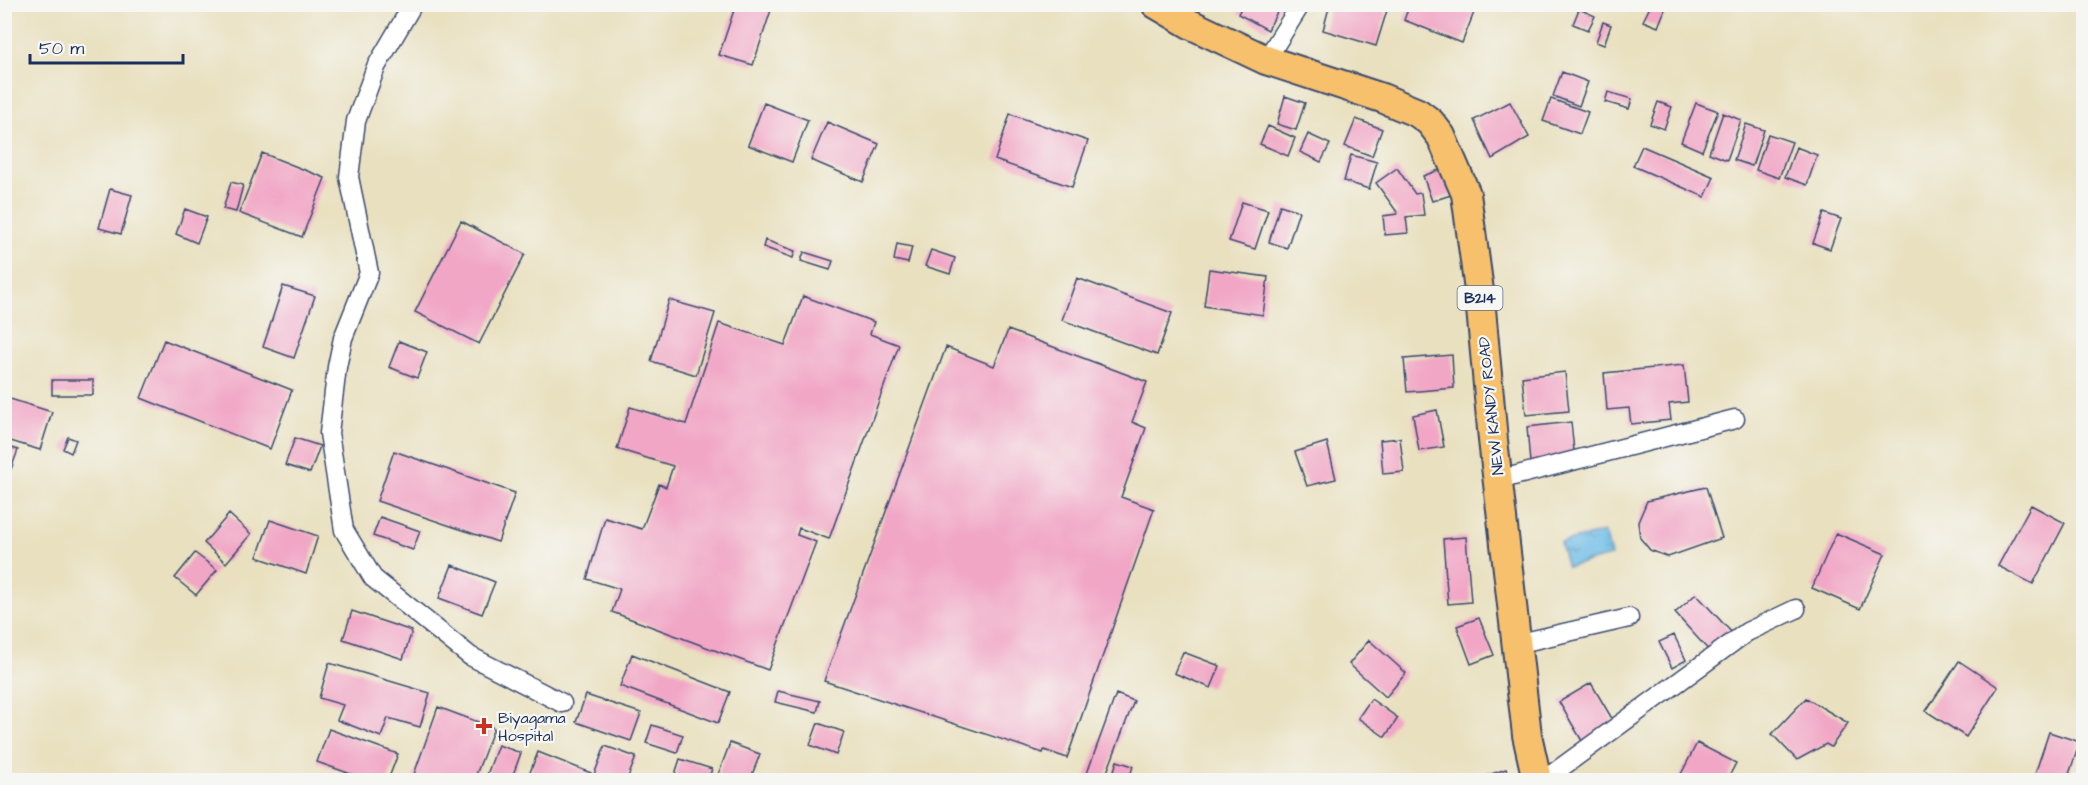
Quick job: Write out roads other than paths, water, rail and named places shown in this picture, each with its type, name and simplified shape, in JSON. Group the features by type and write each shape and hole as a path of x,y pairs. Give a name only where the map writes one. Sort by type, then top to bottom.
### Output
{"main road":[{"name":"NEW KANDY ROAD","path":"1156,4 1190,24 1266,60 1382,98 1418,113 1430,122 1441,136 1466,194 1480,298 1527,735 1537,780"}],"street":[{"path":"412,4 376,67 356,121 349,177 369,273 343,338 329,433 344,530 372,578 470,656 562,703"},
{"path":"1266,60 1301,4"},
{"path":"1498,480 1735,419"},
{"path":"1544,780 1747,632 1796,609"},
{"path":"1516,644 1629,618"}],"water":[{"path":"1605,532 1611,556 1567,567 1560,543"}],"place":[{"name":"Biyagama Hospital","path":"484,726"}]}
